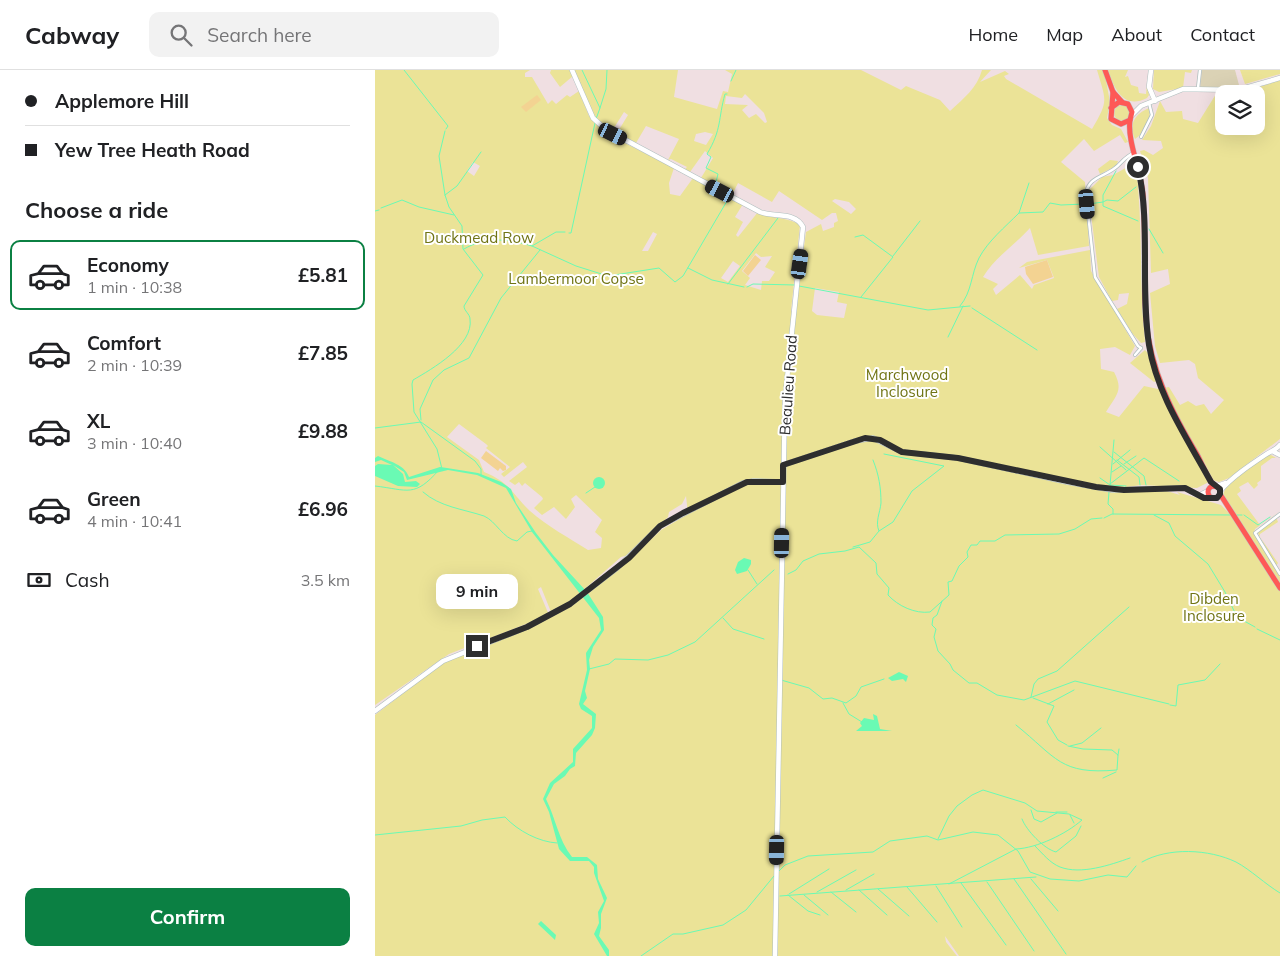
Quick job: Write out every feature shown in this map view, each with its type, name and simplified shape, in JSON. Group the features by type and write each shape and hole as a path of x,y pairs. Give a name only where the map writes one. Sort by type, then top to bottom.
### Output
{"main road":[{"path":"1105,70 1113,92 1122,102 1128,104 1131,117 1129,134"},
{"path":"1113,92 1111,119 1121,124 1129,134 1141,182 1145,218 1146,318 1156,370 1171,412 1208,476 1280,588"},
{"path":"1111,108 1122,102"},
{"path":"1121,124 1131,117"},
{"path":"1208,476 1208,490 1214,498 1229,507"},
{"path":"1208,490 1218,489"},
{"path":"1214,498 1218,489"}],"street":[{"name":"Beaulieu Road","path":"572,70 593,118 605,129 760,212 769,215 792,217 801,223 804,232 786,378 775,956"},
{"path":"1151,70 1149,87 1155,100"},
{"path":"1197,89 1200,70"},
{"path":"1131,117 1141,106 1183,89 1238,90 1280,78"},
{"path":"1141,137 1152,115 1149,103"},
{"path":"1128,104 1141,106"},
{"path":"1135,152 1121,160 1113,169 1093,179 1086,188 1085,194 1095,277 1141,348"},
{"path":"1135,355 1141,348 1150,346"},
{"path":"783,465 868,438 880,440 902,452 958,458 1113,490 1185,488 1200,495 1214,498"},
{"path":"1218,489 1266,454 1275,452 1280,446"},
{"path":"1275,452 1276,455 1280,455"},
{"path":"375,712 443,661 551,616 617,568 648,536 669,520 743,483 753,481 783,482"},
{"path":"1200,495 1208,490"},
{"path":"1280,514 1256,531 1255,535 1280,574"}],"green space":[{"path":"375,70 530,70 525,73 525,77 532,77 548,104 552,100 556,104 567,95 570,97 579,91 589,116 611,134 607,134 674,168 669,183 670,194 680,196 693,178 743,204 735,217 743,222 736,235 738,237 758,212 790,220 800,225 791,311 795,313 806,232 821,224 823,231 834,227 834,223 838,221 836,213 832,213 822,220 779,191 772,202 738,183 732,195 701,178 713,158 705,151 690,172 685,169 687,167 671,159 668,160 679,139 646,126 636,143 617,133 628,115 624,112 612,131 594,116 574,70 678,70 674,97 717,109 723,91 728,92 732,74 725,70 861,70 901,90 906,86 940,100 950,111 977,82 982,70 991,70 980,82 1005,71 1009,74 1004,76 1006,79 1092,129 1101,112 1104,100 1097,70 1104,70 1110,102 1107,118 1112,125 1121,129 1128,142 1125,143 1120,135 1094,151 1084,139 1061,162 1085,182 1089,246 1038,255 1030,228 993,263 983,277 998,284 993,289 996,295 1020,275 1032,289 1034,285 1054,278 1047,260 1019,268 1027,262 1090,250 1091,271 1135,346 1130,355 1115,347 1100,349 1101,369 1114,372 1119,389 1106,412 1119,417 1144,386 1158,389 1169,387 1180,405 1188,401 1196,406 1204,404 1211,414 1224,400 1198,378 1195,364 1189,360 1160,363 1155,346 1150,293 1170,284 1168,269 1151,273 1148,178 1140,151 1144,150 1153,155 1163,148 1161,141 1142,140 1151,126 1160,101 1166,112 1182,111 1183,119 1198,123 1215,96 1215,135 1265,135 1265,85 1280,80 1280,439 1229,478 1219,482 1213,480 1197,488 1141,485 1121,488 1083,483 1105,491 1160,489 1221,505 1231,515 1280,591 1280,956 959,956 945,936 946,942 957,956 775,956 783,542 780,546 773,956 375,956 375,715 444,662 567,609 627,562 661,530 688,514 686,496 682,504 669,512 668,517 629,555 621,557 572,600 551,612 541,587 538,589 549,615 449,654 375,705","holes":["745,94 764,113 767,122 765,123 756,114 749,118 742,110 748,105 725,104 726,96 742,98","705,132 713,134 706,145 694,141 696,134","473,162 480,166 474,176 467,171","835,199 849,202 856,209 851,214 832,201","653,232 657,234 648,251 642,251","756,253 761,257 772,256 765,267 775,272 769,281 762,281 761,290 745,285 750,278 742,271","733,261 740,266 728,282 721,278","815,288 839,292 837,302 847,304 844,318 817,315 812,311","459,424 486,444 488,446 486,448 510,467 501,474 504,477 523,462 527,467 509,481 515,485 519,482 522,486 525,483 542,497 543,499 534,508 542,515 554,507 566,519 575,507 571,499 576,495 602,520 595,532 602,538 601,548 588,550 544,522 530,511 505,484 484,472 479,460 447,437"]},
{"path":"551,70 570,70 573,76 560,87 550,73"},
{"path":"1108,70 1128,70 1125,77 1128,76 1131,85 1138,87 1139,93 1146,94 1147,85 1149,95 1147,98 1139,101 1132,101 1121,96 1113,84"},
{"path":"1154,70 1192,70 1191,73 1185,72 1183,88 1159,92 1153,89"},
{"path":"1240,70 1280,70 1280,74 1245,84"},
{"path":"1122,105 1128,107 1130,113 1128,119 1122,121 1116,119 1114,113 1116,107"},
{"path":"1149,108 1147,125 1135,139 1132,129 1134,120 1140,113"},
{"path":"1110,160 1118,161 1116,166 1100,174 1098,169"},
{"path":"1131,165 1136,165 1140,209 1145,342 1141,343 1132,333 1117,309 1127,304 1129,293 1119,294 1118,300 1112,301 1099,277 1088,191 1102,177 1113,175"},
{"path":"1145,350 1149,354 1157,381 1154,382 1130,363"},
{"path":"1271,455 1276,458 1272,458 1261,466 1261,480 1257,483 1258,485 1254,489 1248,482 1239,487 1241,491 1237,494 1260,525 1280,511 1255,529 1254,533 1280,577 1280,583 1223,494 1228,484 1265,456"},
{"path":"1276,517 1278,522 1260,534 1260,537 1258,530"},
{"path":"1261,538 1278,563 1276,566"}],"shaded area":[{"path":"1202,70 1235,70 1239,85 1215,85 1215,89 1200,88"},
{"path":"537,95 541,100 526,112 521,107"},
{"path":"755,255 761,260 748,276 743,271"},
{"path":"1047,260 1053,277 1033,284 1026,274 1025,267"},
{"path":"486,451 506,466 506,470 503,471 500,468 498,471 481,458"},
{"path":"378,456 400,466 409,477 440,467 478,473 501,482 511,489 516,503 536,533 553,555 587,592 603,617 604,630 593,647 589,660 590,669 585,691 587,698 583,704 596,714 595,728 592,735 576,753 575,766 554,784 546,799 563,843 572,857 587,857 597,865 598,879 607,898 601,914 599,936 609,950 609,956 607,956 594,934 599,923 598,912 604,901 594,873 594,867 589,861 570,861 559,849 549,812 543,799 550,783 573,762 573,749 592,728 592,716 581,709 579,704 587,670 586,653 601,630 599,618 532,532 506,488 477,475 448,470 407,480 404,472 393,465 403,474 405,482 416,481 420,484 417,487 398,486 375,476 375,466 378,464 392,465 381,460 375,462 375,458"},
{"path":"597,477 601,477 605,483 601,489 597,489 593,485 593,481"},
{"path":"744,558 751,560 751,564 747,571 737,574 735,570 738,562"},
{"path":"899,672 908,676 906,682 903,679 892,681 888,678"},
{"path":"873,714 877,716 880,729 892,731 856,731 862,726 860,723 864,718 874,720"},
{"path":"541,921 556,935 555,940 538,924"}],"waterway":[{"path":"404,70 448,126 446,129"},
{"path":"582,70 600,108 596,119"},
{"path":"600,108 606,89 607,70"},
{"path":"731,81 736,70"},
{"path":"715,186 718,174 706,168 711,157 707,154 715,138 725,94 727,94"},
{"path":"569,233 571,233 595,123"},
{"path":"442,469 437,449 414,412 412,384 413,380 450,355 465,338 469,329 470,319 464,306 483,275 463,249 462,226 449,207 445,195 439,156 445,131"},
{"path":"445,195 457,186 481,152"},
{"path":"1116,171 1103,195 1103,202 1107,200 1118,201 1136,187"},
{"path":"1019,213 1029,183"},
{"path":"532,246 576,266 608,276 659,268 675,282 683,276 727,201 714,192 714,190"},
{"path":"381,208 402,200 419,207 454,215"},
{"path":"1089,204 1103,202 1103,206 1138,221"},
{"path":"960,306 967,295 979,258 997,234 1019,213 1043,212 1050,203 1061,205 1085,204"},
{"path":"375,211 379,210"},
{"path":"728,284 778,218"},
{"path":"893,256 920,221"},
{"path":"1149,229 1163,253"},
{"path":"464,249 489,240 506,240 532,246 556,232 565,232"},
{"path":"855,237 863,235 893,257 861,297"},
{"path":"421,420 420,409 433,380 444,370 469,358 501,298 540,250"},
{"path":"688,268 712,280 744,287"},
{"path":"747,287 753,284 795,285"},
{"path":"799,286 928,310 970,306"},
{"path":"948,337 963,306"},
{"path":"972,308 1037,350"},
{"path":"375,428 421,422 475,461 481,469 481,475"},
{"path":"1114,440 1110,485 1126,486"},
{"path":"1100,447 1126,470"},
{"path":"1113,464 1130,450"},
{"path":"1114,452 1144,476 1146,485"},
{"path":"873,460 881,492 878,521 879,531 893,522 912,491 944,466 884,454"},
{"path":"1124,464 1136,456"},
{"path":"1110,484 1144,458 1179,481"},
{"path":"1117,460 1139,477 1140,485"},
{"path":"1112,472 1121,466"},
{"path":"375,486 410,490 423,485 439,470"},
{"path":"1100,478 1110,485"},
{"path":"586,493 595,487"},
{"path":"423,492 444,504 488,518 512,540 517,541 527,532 532,531"},
{"path":"1109,492 1108,504 1113,509 1113,514"},
{"path":"1104,518 1112,514 1232,515"},
{"path":"1154,515 1169,523 1175,536 1208,564 1237,617 1255,627"},
{"path":"1237,515 1242,515"},
{"path":"1244,515 1258,525 1270,517"},
{"path":"788,574 796,570 803,561 819,554 845,551 859,547 876,563 877,574 889,588 888,595 892,599 902,606 913,610 930,612 949,595 948,582 952,581 959,566 968,557 967,552 971,545 977,545 980,541 995,541 1005,535 1059,534 1075,529 1091,519 1102,518"},
{"path":"853,547 870,542 879,531"},
{"path":"748,570 757,584"},
{"path":"589,669 609,664 615,659 648,660 668,655 695,642 774,570"},
{"path":"942,601 937,615 933,618 932,625 936,629 934,637 938,651 953,670 969,683 977,683 997,695 1024,700 1075,681 1169,704"},
{"path":"1031,697 1034,684 1038,679 1057,671 1129,607"},
{"path":"723,618 733,629 764,639"},
{"path":"1257,629 1280,640"},
{"path":"1170,705 1176,706 1178,685 1205,680 1220,664"},
{"path":"781,680 809,688 823,699 832,698 846,703 856,696 861,687 884,679"},
{"path":"1048,704 1074,690"},
{"path":"1033,698 1054,706 1047,722 1058,740 1067,745"},
{"path":"843,703 849,714 862,722"},
{"path":"1016,725 1051,755 1071,767 1098,771 1117,770 1118,755 1112,750 1083,749 1068,746"},
{"path":"1070,746 1082,743 1101,728"},
{"path":"1118,755 1119,749"},
{"path":"1103,778 1116,772"},
{"path":"938,839 949,816 957,806 972,795 983,790 1025,803 1037,811 1069,814 1082,820 1051,839 1033,846 1016,849 949,884"},
{"path":"1031,810 1034,819 1041,822 1057,813"},
{"path":"1056,812 1067,812"},
{"path":"1070,815 1074,823"},
{"path":"375,835 461,826 482,820 505,817 529,835 557,843"},
{"path":"1022,819 1036,839 1056,852 1076,836 1081,826"},
{"path":"778,872 785,865 808,856 873,852 890,841 927,836 938,840 973,832 998,835 1018,851 1030,872 1050,879 1079,881 1108,875 1127,877 1136,866"},
{"path":"1035,846 1053,863 1068,869 1086,870 1130,858"},
{"path":"1142,862 1152,857 1176,852 1214,854 1236,862 1280,893"},
{"path":"789,894 829,869"},
{"path":"817,892 856,870"},
{"path":"846,890 874,874"},
{"path":"641,956 673,934 683,934 723,925 746,910 774,876"},
{"path":"780,896 1036,877"},
{"path":"1014,879 1066,954"},
{"path":"1031,879 1058,911"},
{"path":"987,882 1034,951"},
{"path":"961,883 1006,945"},
{"path":"936,886 962,927"},
{"path":"907,887 937,922"},
{"path":"878,889 909,916"},
{"path":"859,890 887,915"},
{"path":"831,892 856,912"},
{"path":"788,895 808,911 820,915"},
{"path":"804,895 828,915"}],"route":[{"path":"477,646 527,627 551,616 570,604 629,558 648,536 669,520 743,483 753,481 783,482 783,465 865,438 880,440 897,451 958,458 1052,479 1113,490 1185,488 1204,498 1217,498 1220,495 1220,489 1211,482 1203,464 1171,412 1156,370 1150,346 1146,318 1145,218 1138,167"}],"park label":[{"name":"Duckmead Row","path":"479,237"},
{"name":"Lambermoor Copse","path":"576,278"},
{"name":"Marchwood Inclosure","path":"907,382"},
{"name":"Dibden Inclosure","path":"1214,606"}]}
